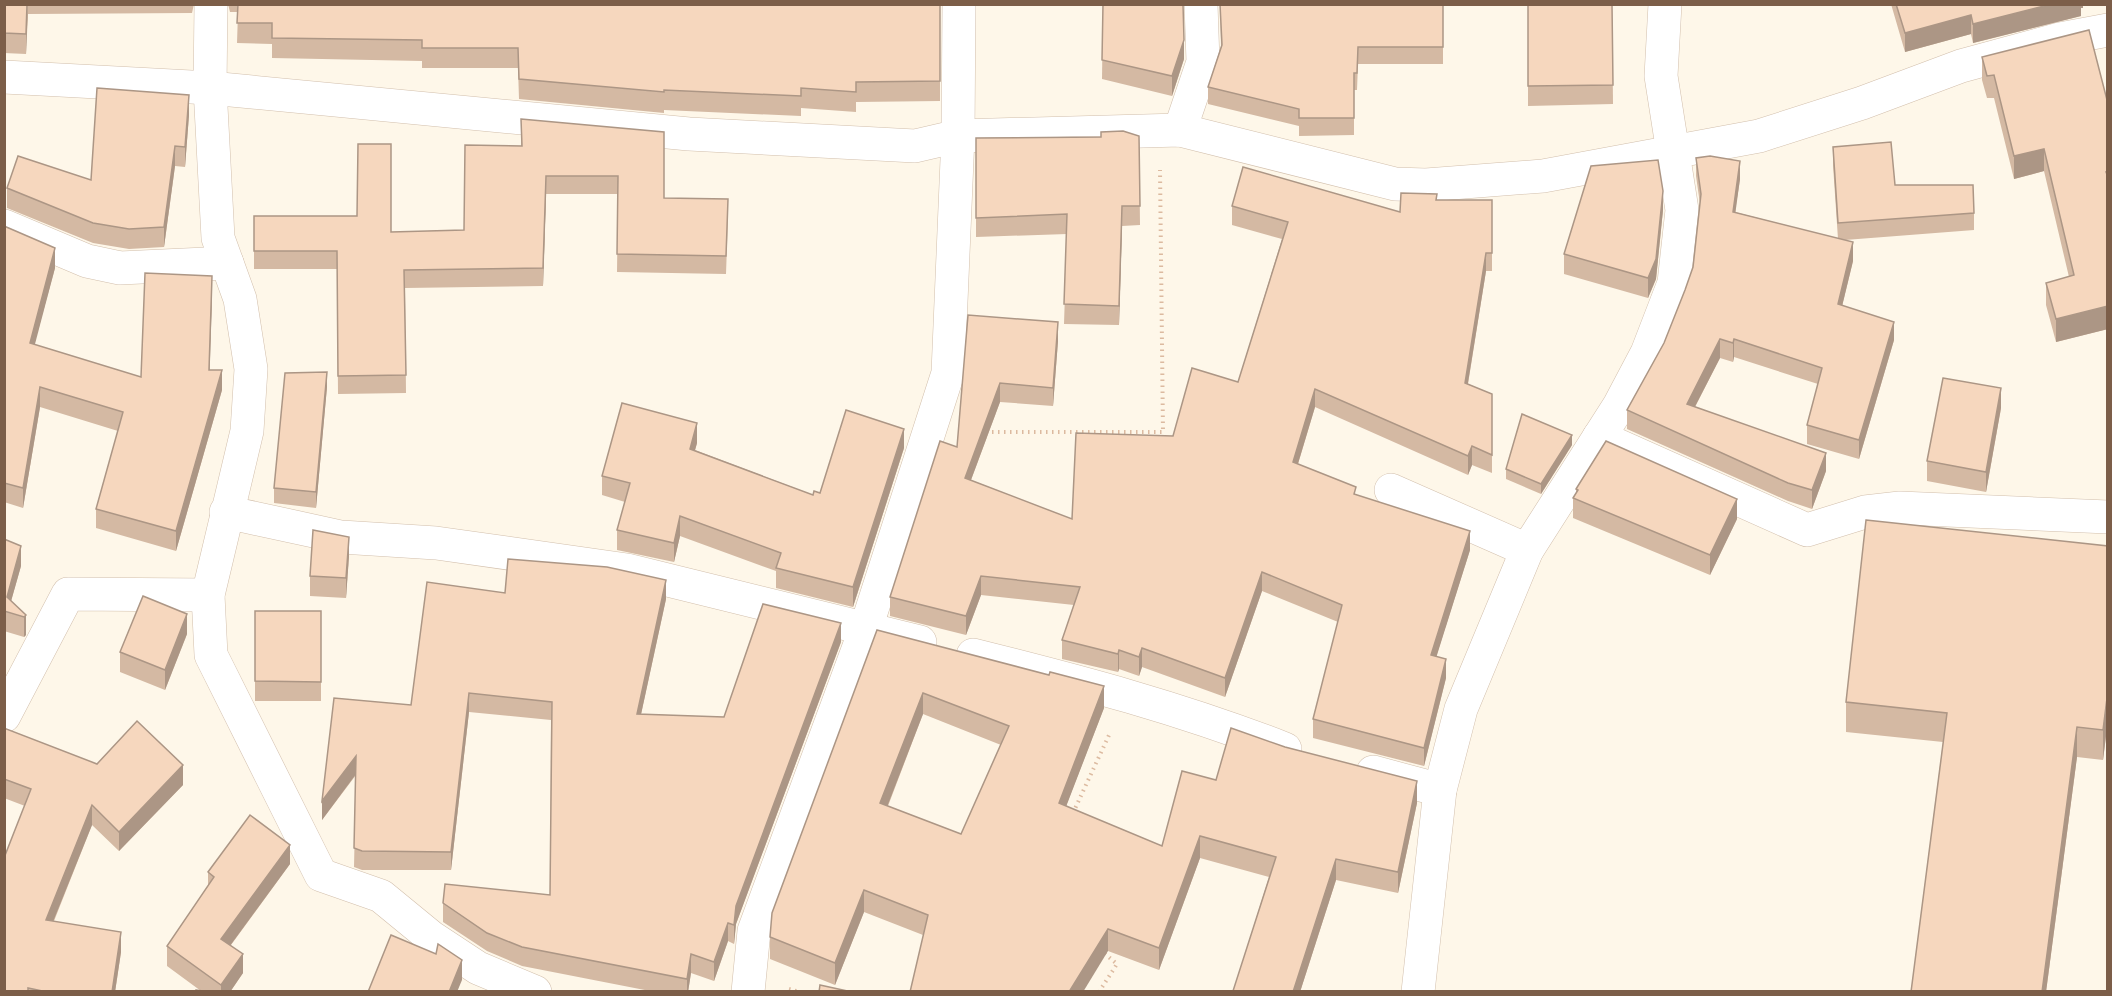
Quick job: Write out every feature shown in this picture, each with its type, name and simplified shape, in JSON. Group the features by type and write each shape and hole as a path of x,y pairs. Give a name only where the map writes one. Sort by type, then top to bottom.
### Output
{"street":[{"path":"211,4 210,88 218,238 240,299 251,369 247,431 208,595 211,655 321,875 381,896 431,937 478,968 535,992"},
{"path":"748,992 754,931 867,628 948,373 958,135 959,4"},
{"path":"1180,130 1203,62 1201,4"},
{"path":"1418,992 1440,790 1461,709 1527,550 1599,437 1647,353 1674,283 1682,210 1661,76 1665,4"},
{"path":"4,77 210,88 689,134 915,147 958,135 1180,130 1395,184 1426,185 1543,176 1759,135 1862,103 1962,66 2060,39 2108,30"},
{"path":"4,226 87,261 120,268 227,263"},
{"path":"1599,437 1807,530 1865,512 1900,508 2108,517"},
{"path":"1391,490 1527,550"},
{"path":"226,512 341,537 436,543 627,570 1127,694 1207,718 1290,751 1313,757"},
{"path":"4,716 68,594 208,595"},
{"path":"1348,766 1440,790"}],"path":[{"path":"931,431 1163,432 1160,160 1180,130"},
{"path":"1070,821 1127,694"},
{"path":"1099,948 1117,964 1099,992"}],"building":[{"path":"4,4 27,4 26,34 4,33"},
{"path":"238,4 940,4 940,81 856,82 856,92 801,88 801,96 664,90 664,92 519,79 518,48 422,48 422,40 272,38 272,23 237,23"},
{"path":"1103,4 1183,4 1184,40 1172,76 1102,60"},
{"path":"1220,4 1443,4 1443,47 1358,47 1357,73 1354,73 1354,118 1299,118 1299,109 1208,87 1222,45"},
{"path":"1528,4 1612,4 1613,85 1528,86"},
{"path":"1896,4 2052,4 1973,24 1971,15 1905,33"},
{"path":"2089,30 2108,100 2108,172 2106,172 2108,177 2108,306 2056,319 2046,283 2074,275 2044,149 2014,156 1994,75 1987,76 1982,57"},
{"path":"97,88 189,95 185,147 175,146 164,227 129,229 93,223 7,188 18,156 91,180"},
{"path":"521,119 664,132 664,198 728,199 726,256 617,254 618,176 546,176 543,268 404,270 406,375 338,376 337,251 254,251 254,216 357,216 358,144 391,144 391,232 464,230 465,145 522,146"},
{"path":"1123,131 1139,136 1140,206 1122,206 1119,306 1064,304 1067,214 976,218 976,138 1101,137 1101,132"},
{"path":"1891,142 1895,185 1973,185 1974,213 1838,223 1833,147"},
{"path":"1710,156 1740,161 1733,212 1853,242 1838,304 1894,322 1859,440 1807,425 1822,368 1734,339 1733,343 1720,339 1687,404 1826,453 1812,490 1788,483 1627,410 1664,343 1693,267 1701,194 1696,158"},
{"path":"1658,160 1663,191 1656,259 1648,278 1564,254 1591,166"},
{"path":"1243,167 1400,212 1401,193 1437,194 1436,200 1492,200 1492,253 1486,253 1465,383 1492,394 1492,455 1472,446 1468,456 1315,389 1293,462 1356,487 1354,494 1470,531 1431,655 1446,659 1424,748 1313,719 1342,605 1262,572 1225,678 1142,648 1139,657 1119,650 1118,654 1062,640 1080,587 981,576 966,616 890,597 940,441 957,447 968,315 1058,322 1053,388 1000,383 965,478 1072,519 1076,433 1173,436 1192,368 1238,382 1288,222 1232,206"},
{"path":"4,226 55,248 30,343 141,377 145,273 212,276 209,370 222,370 176,531 96,509 123,412 40,387 23,488 4,483"},
{"path":"327,372 316,492 274,488 285,373"},
{"path":"1943,378 2001,388 1986,472 1927,461"},
{"path":"622,403 697,423 690,449 813,495 814,491 820,493 846,410 904,429 853,587 776,568 781,553 680,516 674,543 617,530 630,483 602,476"},
{"path":"1522,414 1572,435 1541,484 1506,469"},
{"path":"1606,441 1737,499 1710,555 1573,498 1578,490 1576,489"},
{"path":"1866,520 2108,546 2108,690 2103,730 2077,727 2042,992 1911,992 1947,713 1846,702"},
{"path":"313,530 349,537 346,578 310,576"},
{"path":"4,539 21,546 7,597 26,615 24,617 4,611"},
{"path":"508,559 607,567 666,580 637,714 724,717 763,604 841,623 736,906 734,925 728,923 714,962 691,954 687,979 522,947 487,933 443,903 445,884 550,895 552,702 469,693 451,852 362,851 354,848 356,756 322,801 334,698 411,705 427,582 505,593"},
{"path":"143,596 187,614 165,670 120,652"},
{"path":"255,611 321,611 321,682 255,681"},
{"path":"877,630 1049,675 1050,672 1104,686 1059,803 1162,846 1182,771 1216,780 1231,728 1285,747 1417,781 1398,872 1336,859 1293,992 1233,991 1276,857 1200,836 1159,948 1108,929 1069,992 910,992 928,915 864,890 835,963 770,937 772,913","holes":["923,693 1009,726 961,834 880,803"]},
{"path":"137,721 183,765 119,832 92,805 46,920 121,932 112,992 47,992 28,988 28,992 4,992 4,858 31,789 4,779 4,728 97,764"},
{"path":"250,815 290,845 221,939 243,954 221,985 167,946 214,877 208,872"},
{"path":"391,935 436,954 438,944 462,960 449,992 368,992"},
{"path":"820,985 852,992 819,992"}]}
